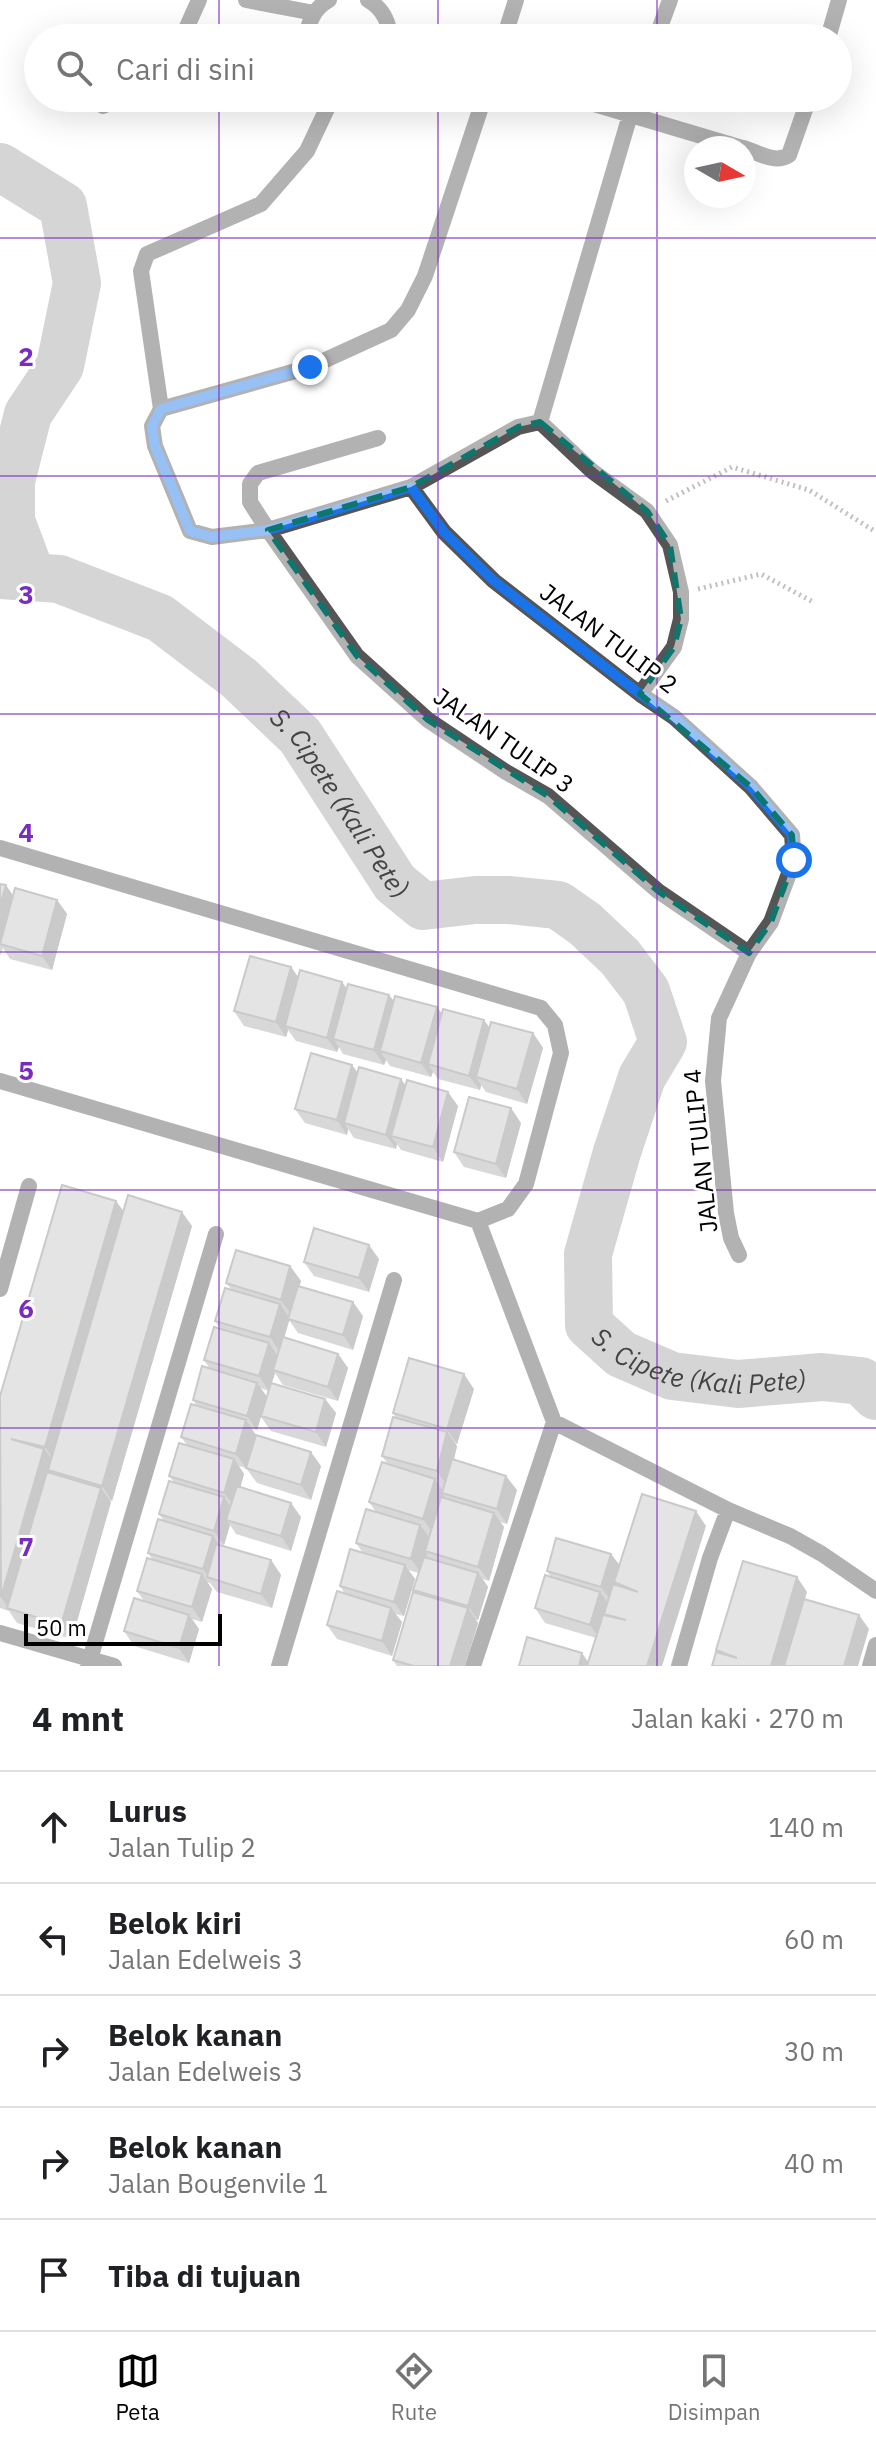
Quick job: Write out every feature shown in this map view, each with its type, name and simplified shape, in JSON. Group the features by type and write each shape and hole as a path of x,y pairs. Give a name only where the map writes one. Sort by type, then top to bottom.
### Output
{"street":[{"path":"188,24 199,0"},
{"path":"246,0 314,13"},
{"path":"309,24 314,13 329,0"},
{"path":"368,0 385,15 388,24"},
{"path":"508,24 516,0"},
{"path":"661,24 670,0"},
{"path":"832,24 839,0"},
{"path":"325,112 307,151 261,204 147,254 141,271 161,409 152,426 155,446 190,531 212,537 268,530 411,487 518,427 540,422"},
{"path":"161,409 310,367 391,330 408,310 425,276 479,112"},
{"path":"540,422 630,112"},
{"path":"648,112 711,136"},
{"path":"756,152 785,159 804,112"},
{"path":"540,422 592,471 647,511 670,545 681,592 681,619 674,647 640,694"},
{"name":"JALAN TULIP 3","path":"378,438 258,473 250,484 250,502 357,656 428,720 548,796 658,891 749,953"},
{"name":"JALAN TULIP 2","path":"411,487 444,532 494,581 674,717 751,787 792,835 794,860 776,910 749,953"},
{"path":"0,848 541,1008 555,1025 561,1053 526,1184 508,1209 478,1221 0,1081"},
{"name":"JALAN TULIP 4","path":"739,1255 731,1238 726,1213 713,1081 719,1018 749,953"},
{"path":"0,1289 29,1186"},
{"path":"473,1666 554,1422 478,1221"},
{"path":"89,1662 216,1234"},
{"path":"279,1666 394,1280"},
{"path":"554,1422 728,1510 790,1536 832,1560 876,1591"},
{"path":"679,1666 710,1558 728,1510"},
{"path":"0,1633 89,1662 114,1666"},
{"path":"870,1666 876,1645"}],"path":[{"path":"647,511 732,467 809,490 876,532"},
{"path":"681,592 761,574 815,603"}],"highlighted area":[{"path":"540,422 647,511 670,545 681,619 674,647 640,694 751,787 792,835 794,860 771,922 749,953 658,891 548,796 428,720 357,656 268,530 411,487 518,427"}],"building":[{"path":"0,884 6,885 0,906"},
{"path":"15,888 57,900 42,956 0,944"},
{"path":"250,956 291,967 276,1022 234,1011"},
{"path":"300,970 342,982 327,1038 285,1026"},
{"path":"348,984 389,995 374,1050 333,1039"},
{"path":"395,996 437,1007 421,1063 380,1051"},
{"path":"443,1009 484,1020 469,1076 428,1064"},
{"path":"491,1022 533,1033 517,1089 476,1077"},
{"path":"311,1053 352,1065 337,1120 295,1109"},
{"path":"359,1067 401,1079 386,1135 344,1123"},
{"path":"407,1080 448,1092 433,1147 391,1136"},
{"path":"469,1097 511,1108 496,1164 454,1152"},
{"path":"62,1185 116,1201 45,1447 11,1439 44,1449 1,1597 0,1396"},
{"path":"128,1195 182,1212 102,1486 48,1470"},
{"path":"314,1228 369,1245 359,1278 304,1262"},
{"path":"236,1250 290,1266 281,1300 226,1283"},
{"path":"298,1286 353,1302 343,1335 288,1319"},
{"path":"225,1288 280,1304 270,1337 215,1321"},
{"path":"214,1327 269,1343 259,1376 204,1360"},
{"path":"283,1337 338,1354 328,1387 273,1370"},
{"path":"409,1358 464,1374 447,1429 393,1413"},
{"path":"202,1366 257,1383 247,1416 193,1400"},
{"path":"271,1383 325,1399 316,1432 261,1416"},
{"path":"191,1404 246,1420 236,1454 181,1437"},
{"path":"393,1417 447,1432 437,1471 382,1456"},
{"path":"256,1435 311,1452 301,1485 246,1468"},
{"path":"179,1443 234,1459 224,1493 169,1476"},
{"path":"452,1459 506,1476 497,1509 442,1493"},
{"path":"382,1462 435,1479 423,1519 369,1502"},
{"path":"47,1472 101,1488 61,1625 7,1608"},
{"path":"169,1481 224,1497 214,1531 159,1514"},
{"path":"237,1486 291,1503 281,1536 226,1520"},
{"path":"642,1494 696,1511 647,1666 587,1666 603,1615 626,1620 604,1614 613,1584 638,1592 614,1582"},
{"path":"441,1497 494,1513 478,1567 425,1551"},
{"path":"366,1509 420,1525 411,1559 356,1543"},
{"path":"158,1519 213,1536 203,1569 148,1553"},
{"path":"556,1538 611,1554 601,1587 547,1571"},
{"path":"216,1544 271,1560 261,1594 207,1577"},
{"path":"350,1549 405,1565 394,1602 340,1586"},
{"path":"424,1557 478,1573 468,1606 413,1590"},
{"path":"147,1558 202,1574 192,1607 137,1591"},
{"path":"743,1561 797,1577 771,1666 712,1666 716,1652 737,1658 716,1650"},
{"path":"545,1575 600,1592 590,1625 535,1608"},
{"path":"337,1591 391,1608 382,1641 327,1625"},
{"path":"413,1592 468,1608 450,1666 414,1666 393,1660"},
{"path":"134,1598 189,1615 179,1648 124,1631"},
{"path":"804,1599 859,1615 844,1666 784,1666"},
{"path":"527,1637 582,1653 579,1666 519,1666"}],"waterway":[{"path":"0,167 63,206 77,283 60,366 28,414 11,481 11,521 32,577"},
{"name":"S. Cipete (Kali Pete)","path":"0,575 59,579 160,618 239,678 300,736 395,883 423,906 475,900 558,905 585,924 620,957 646,991 663,1042 642,1077 588,1254 589,1325 621,1354 672,1376 738,1384 822,1377 861,1381 876,1396"}],"route":[{"path":"310,367 161,409 152,426 155,446 190,531 212,537 268,530 411,487 444,532 494,581 674,717 751,787 792,835 794,860"}]}
